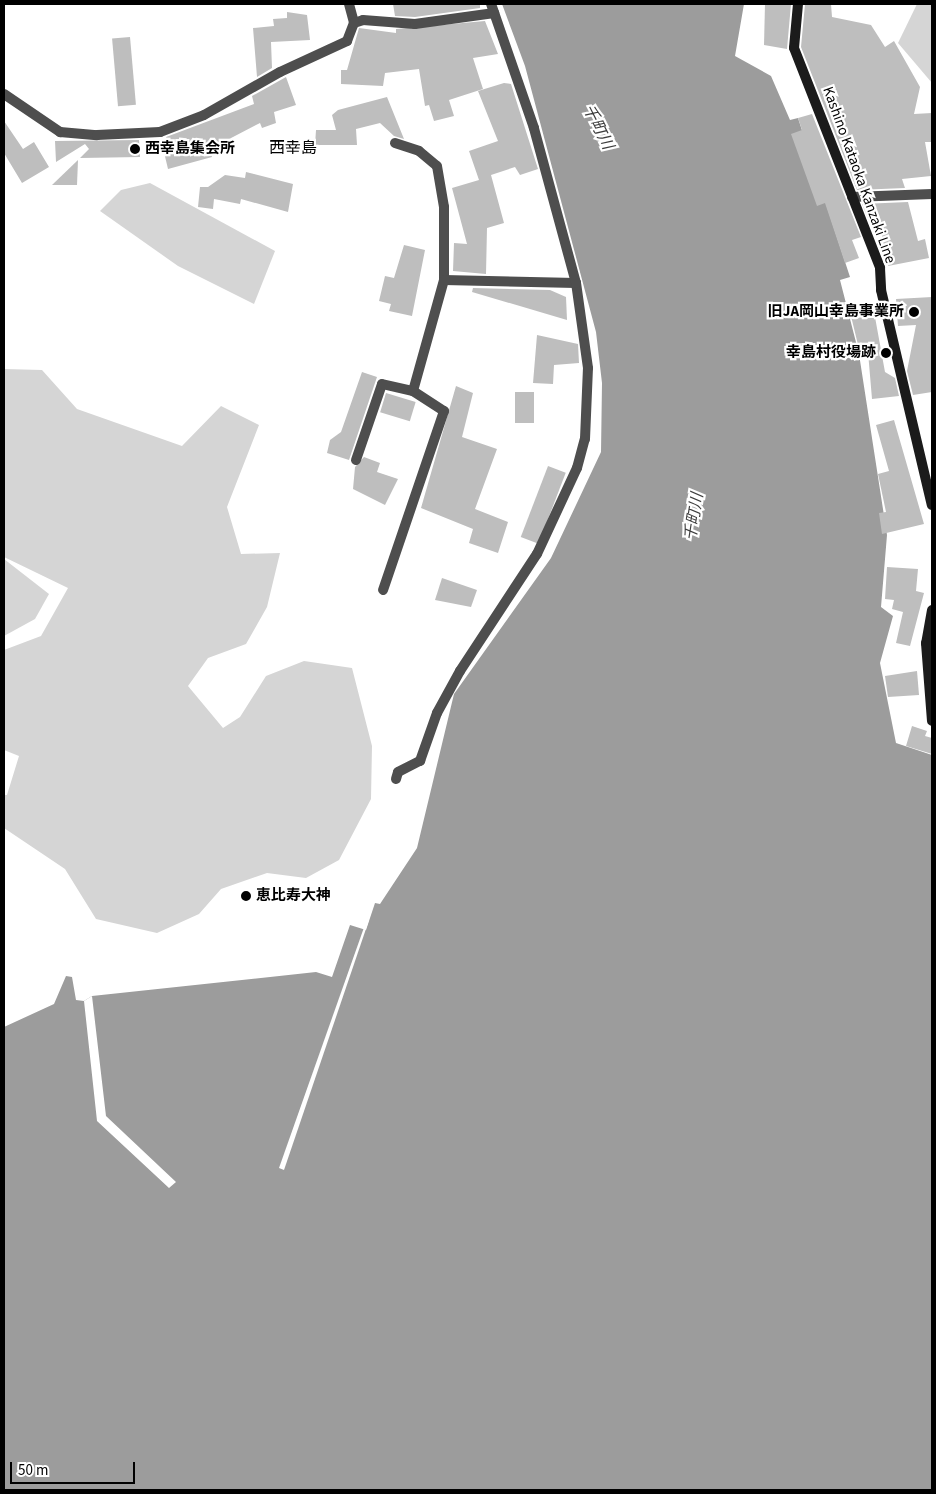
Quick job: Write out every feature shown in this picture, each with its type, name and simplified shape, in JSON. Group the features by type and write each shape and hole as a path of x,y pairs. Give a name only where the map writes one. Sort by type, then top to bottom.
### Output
{"main road":[{"name":"Kashino Kataoka Kanzaki Line","path":"798,4 794,48 880,268 881,290 932,505"},
{"path":"932,610 926,643 932,721"}],"street":[{"path":"4,94 60,132 97,135 160,132 204,114 280,72 347,41 354,23 349,4"},
{"path":"354,23 363,20 415,24 492,8 534,128 576,283 589,400 577,468 538,554 437,713 420,761 398,772 396,779"},
{"path":"395,143 419,152 437,166 444,207 444,280 413,391"},
{"path":"852,196 932,194"},
{"path":"444,280 576,283"},
{"path":"356,460 382,384 413,391 444,411 383,590"}],"shaded area":[{"path":"917,4 932,4 932,83 898,43"},
{"path":"150,183 275,251 254,304 178,266 100,211 121,190"},
{"path":"4,369 42,370 77,409 182,446 221,406 259,425 227,507 241,554 280,553 267,607 246,644 208,658 188,686 223,728 240,717 266,676 304,661 352,668 372,746 371,799 339,860 306,878 267,873 221,889 199,914 157,933 96,919 65,869 4,828 4,795 7,795 19,756 4,750 4,650 41,636 68,588 4,557"},
{"path":"4,559 49,594 35,619 4,636"}],"water":[{"name":"千町川","path":"502,4 744,4 735,56 771,76 790,120 798,118 850,277 840,280 859,354 887,535 881,607 893,616 880,663 896,743 932,755 932,1490 4,1490 4,1027 54,1004 66,976 72,977 76,1000 84,1001 92,996 316,972 332,977 350,925 366,930 375,903 380,904 417,848 454,694 551,558 601,452 602,383 596,332 525,66"}],"pier":[{"path":"367,919 369,920 284,1170 279,1168"},
{"path":"92,996 106,1116 176,1182 169,1188 97,1121 84,1001"}],"building":[{"path":"393,4 480,4 480,8 415,17 395,16"},
{"path":"765,4 791,4 787,49 764,45"},
{"path":"805,4 831,4 832,17 871,25 885,47 894,41 920,87 914,114 932,113 932,142 925,142 931,176 902,179 905,188 857,190 801,47"},
{"path":"287,12 307,15 310,40 271,42 272,68 257,77 253,28 274,26 273,19 287,18"},
{"path":"485,21 498,54 473,58 483,89 449,100 454,116 434,121 429,105 425,106 419,69 385,73 383,86 341,84 341,70 347,70 359,28 396,33 396,29"},
{"path":"130,37 136,105 118,106 112,39"},
{"path":"286,77 296,105 274,112 276,123 262,128 260,123 210,149 212,157 168,169 163,148 169,146 166,137 254,104 252,96"},
{"path":"504,83 511,84 538,169 520,175 515,167 491,175 504,223 487,228 486,274 453,271 454,243 467,244 452,188 479,180 469,151 498,141 478,91"},
{"path":"387,97 404,139 394,136 380,123 356,129 357,145 315,145 316,130 336,130 332,115 338,110"},
{"path":"812,114 861,237 852,240 859,258 845,263 825,203 817,206 791,134 802,130 798,118"},
{"path":"4,121 23,149 34,142 49,167 22,183 4,153"},
{"path":"139,140 140,157 80,158 89,149 85,144 56,162 55,141"},
{"path":"78,160 77,185 52,185"},
{"path":"246,172 293,184 288,212 241,199 240,204 214,199 213,209 198,207 200,187 208,187 225,175 245,178"},
{"path":"908,202 918,241 925,239 929,258 888,266 881,231 874,233 862,204"},
{"path":"404,245 425,250 412,316 389,311 391,304 379,301 385,276 394,278"},
{"path":"473,288 550,290 566,297 567,320 472,292"},
{"path":"932,297 932,392 913,395 907,371 916,325 898,326 896,299"},
{"path":"873,306 885,372 895,378 899,396 872,399 868,352 860,353 850,312"},
{"path":"537,335 578,344 579,363 554,365 553,384 533,383"},
{"path":"362,372 377,377 349,460 327,453 330,440 341,432"},
{"path":"456,386 473,393 462,437 497,449 475,509 508,522 498,553 469,543 473,529 421,508"},
{"path":"515,392 534,392 534,423 515,423"},
{"path":"386,393 416,402 410,421 380,412"},
{"path":"894,420 924,524 882,534 879,513 886,512 878,474 889,471 876,425"},
{"path":"364,457 380,463 377,472 398,479 385,505 353,489 355,467"},
{"path":"548,466 566,473 539,544 521,537"},
{"path":"887,567 918,569 916,591 924,593 910,646 896,643 903,612 892,609 894,600 885,599"},
{"path":"442,578 477,590 471,607 435,600"},
{"path":"917,671 919,695 888,697 885,676"},
{"path":"912,726 927,731 925,736 932,738 932,754 906,746"}],"place":[{"name":"西幸島集会所","path":"135,149"},
{"name":"旧JA岡山幸島事業所","path":"914,312"},
{"name":"幸島村役場跡","path":"886,353"},
{"name":"恵比寿大神","path":"246,896"}],"district":[{"name":"西幸島","path":"293,148"}]}
